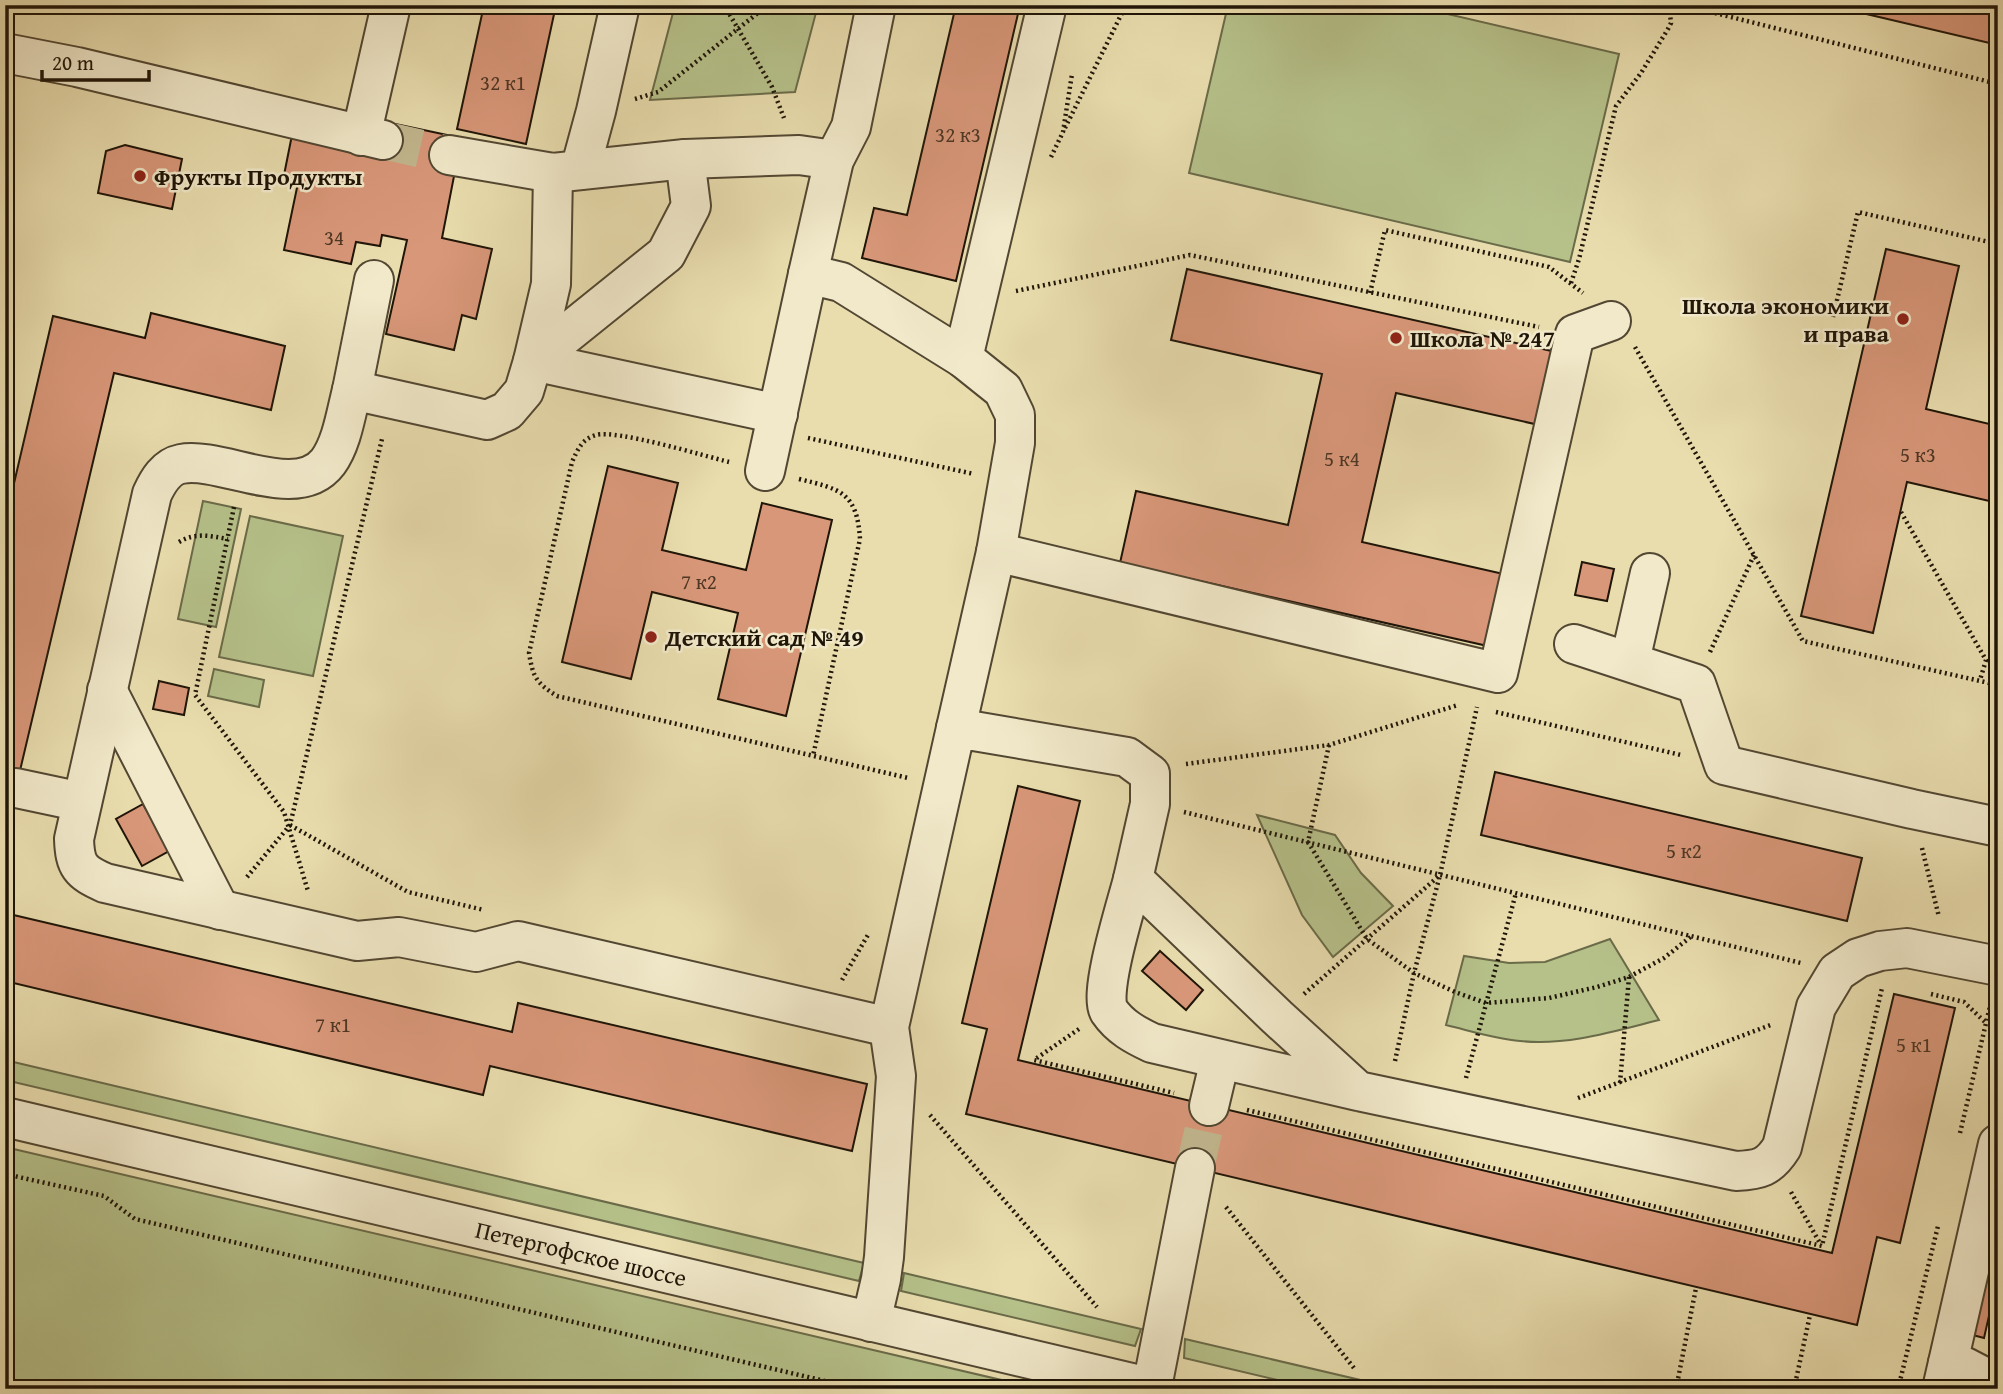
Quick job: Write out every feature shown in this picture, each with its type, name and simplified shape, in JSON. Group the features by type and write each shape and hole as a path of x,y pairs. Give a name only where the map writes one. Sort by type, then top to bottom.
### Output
{"street":[{"path":"5,53 77,67 372,138 391,5"},
{"path":"352,390 487,420 508,411 524,391 551,284 566,172 596,111 620,5"},
{"path":"449,155 566,172 685,159 817,157 851,127 876,5"},
{"path":"963,358 1046,5"},
{"path":"765,471 808,274 817,157"},
{"path":"533,361 666,254 691,206 685,159"},
{"path":"808,274 841,282 963,358 1003,390 1015,415 1015,443 996,552 889,1027 896,1076 884,1257 872,1322"},
{"path":"374,280 352,390 337,442 327,463 307,477 283,479 198,464 179,464 161,476 152,494 107,690 74,839 75,859 87,875 105,883 357,941 399,937 476,952 518,941 889,1027"},
{"path":"996,552 1498,673 1575,334 1611,321"},
{"path":"533,361 778,414"},
{"path":"1630,661 1650,573"},
{"path":"1574,644 1696,684 1724,765 1998,827"},
{"path":"107,690 220,910"},
{"path":"956,728 1127,757 1150,789 1133,878 1106,984 1107,1008 1125,1029 1152,1043 1220,1060 1736,1171 1755,1170 1773,1162 1782,1147 1816,1007 1837,972 1858,958 1880,951 1907,948 1998,966"},
{"path":"16,788 82,802"},
{"path":"1133,878 1277,1017 1372,1094"},
{"path":"1209,1106 1220,1060"},
{"name":"Петергофское шоссе","path":"5,1117 1154,1388"},
{"path":"1945,1376 1998,1144"},
{"path":"1154,1388 1195,1168"},
{"path":"1945,1376 1965,1367 1995,1369"}],"path":[{"path":"724,5 817,157"},
{"path":"596,111 659,92 768,5"},
{"path":"1063,132 1126,5"},
{"path":"1571,283 1616,106 1641,73 1668,29 1671,23 1669,5"},
{"path":"1683,5 1998,84"},
{"path":"1833,317 1858,212 1998,244"},
{"path":"978,299 1190,255 1575,334"},
{"path":"220,910 290,825 391,399"},
{"path":"813,756 860,539 859,517 848,498 831,487 620,436 597,434 580,443 572,462 529,653 532,670 541,686 556,696 813,756 911,778"},
{"path":"234,507 195,695 285,812 320,932"},
{"path":"1901,512 1986,660 1980,680"},
{"path":"138,553 160,556 187,537 201,534 228,539"},
{"path":"1696,684 1754,555"},
{"path":"1803,641 1998,685"},
{"path":"1150,789 1191,763 1329,745 1458,705"},
{"path":"1469,706 1724,765"},
{"path":"1372,1094 1413,973 1440,875 1477,707"},
{"path":"1329,745 1308,842 1367,939 1413,973 1486,1003 1549,999 1597,988 1629,977 1664,958 1693,935"},
{"path":"1150,789 1308,842 1802,963"},
{"path":"1912,809 1948,957"},
{"path":"1277,1017 1440,875"},
{"path":"1457,1112 1516,894"},
{"path":"1620,1083 1629,977"},
{"path":"1538,1129 1545,1110 1816,1007"},
{"path":"896,1076 1097,1307"},
{"path":"1773,1162 1822,1246"},
{"path":"1195,1168 1354,1368"},
{"path":"5,1174 104,1196 135,1219 859,1389"},
{"path":"1676,1389 1696,1288"},
{"path":"1794,1389 1810,1315"}],"green space":[{"path":"675,5 818,5 795,92 650,100"},
{"path":"1228,5 1409,5 1619,54 1570,262 1189,173"},
{"path":"203,501 241,509 216,627 178,619"},
{"path":"250,516 343,536 313,676 219,657"},
{"path":"214,669 264,680 259,707 208,696"},
{"path":"1257,815 1335,835 1361,873 1393,906 1333,957 1302,915"},
{"path":"1610,939 1659,1020 1591,1036 1538,1042 1502,1038 1446,1025 1464,956 1509,963 1545,962"},
{"path":"5,1060 864,1263 859,1281 5,1080"},
{"path":"5,1147 1040,1389 5,1389"},
{"path":"904,1273 1141,1329 1135,1346 901,1291"},
{"path":"1185,1339 1399,1389 1316,1389 1184,1358"}],"building":[{"path":"484,5 556,5 526,144 457,129"},
{"path":"956,5 1020,5 956,281 862,258 874,208 907,215"},
{"path":"1828,5 1998,5 1998,45"},
{"path":"386,122 452,136 446,169 455,171 442,238 492,249 476,319 462,315 454,350 386,334 407,240 382,235 380,246 356,242 351,264 284,250 299,178 284,175 293,130"},
{"name":"Фрукты Продукты","path":"125,145 182,159 172,209 98,193 106,151"},
{"path":"1886,249 1959,266 1926,409 1998,426 1998,503 1907,482 1873,633 1801,616"},
{"path":"1187,269 1556,352 1539,425 1396,393 1362,542 1508,575 1492,647 1120,563 1136,491 1288,525 1322,374 1171,340"},
{"path":"151,313 285,346 271,410 114,373 5,834 5,522 53,316 145,338"},
{"path":"608,466 678,483 662,550 746,570 762,503 832,520 786,716 718,699 738,613 652,592 631,679 562,662"},
{"path":"1582,562 1614,569 1607,601 1575,595"},
{"path":"159,681 189,688 184,715 153,709"},
{"path":"1495,772 1862,858 1847,921 1481,835"},
{"path":"1018,786 1080,801 1018,1060 1832,1253 1894,994 1955,1008 1900,1243 1877,1237 1857,1325 966,1114 987,1029 962,1023"},
{"path":"143,804 169,851 142,866 116,819"},
{"path":"5,913 512,1032 518,1003 867,1084 852,1151 490,1066 483,1095 5,981"},
{"path":"1160,951 1203,990 1186,1010 1142,971"},
{"path":"1998,1185 1998,1276 1984,1338 1965,1333"}],"tunnel":[{"path":"383,140 449,155"},
{"path":"1195,1168 1209,1106"}],"place":[{"name":"Фрукты Продукты","path":"140,176"},
{"name":"Школа экономики и права","path":"1903,319"},
{"name":"Школа № 247","path":"1396,338"},
{"name":"Детский сад № 49","path":"651,637"}]}
